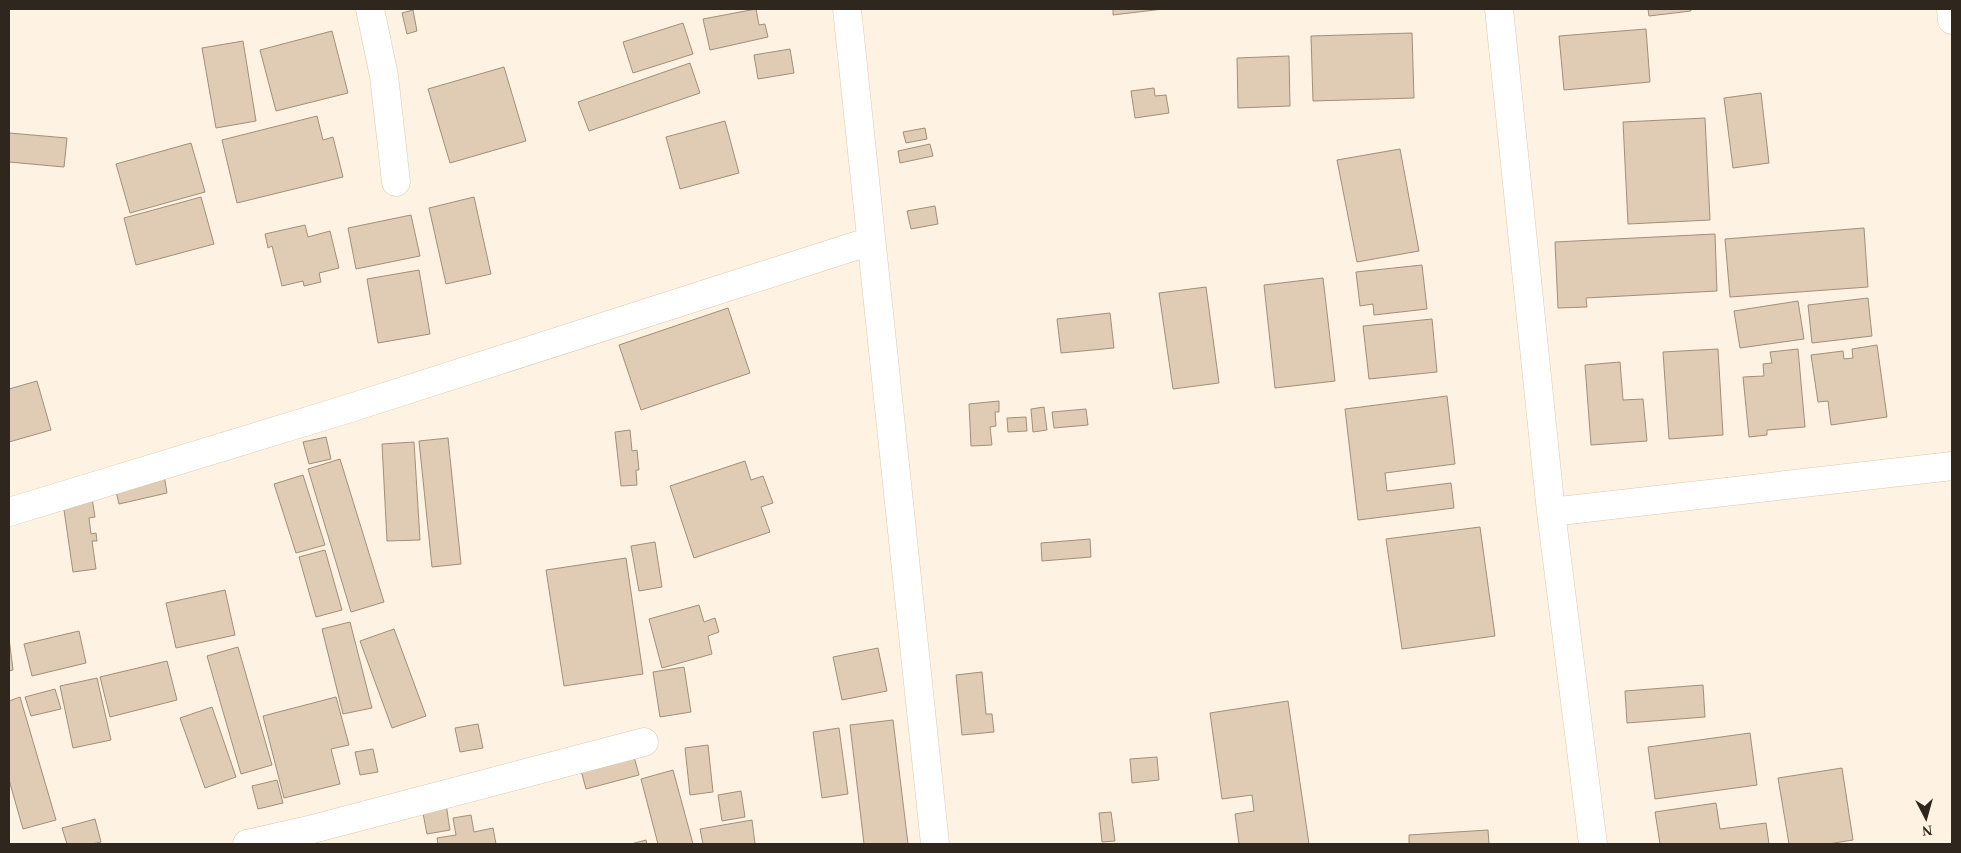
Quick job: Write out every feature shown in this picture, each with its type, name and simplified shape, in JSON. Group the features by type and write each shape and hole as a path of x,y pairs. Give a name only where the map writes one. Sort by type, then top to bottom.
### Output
{"street":[{"path":"370,9 384,76 396,182"},
{"path":"847,9 935,844"},
{"path":"1499,9 1551,512 1593,844"},
{"path":"1951,9 1952,20"},
{"path":"9,512 353,407 871,241"},
{"path":"1551,512 1952,466"},
{"path":"247,844 307,838 644,742"}],"building":[{"path":"756,9 759,25 765,24 768,37 710,50 703,19"},
{"path":"1113,9 1163,9 1113,15"},
{"path":"1648,9 1691,9 1691,11 1649,16"},
{"path":"413,10 417,31 407,34 402,13"},
{"path":"683,23 693,54 633,73 623,42"},
{"path":"1646,29 1650,82 1564,90 1559,36"},
{"path":"332,31 348,93 276,111 260,50"},
{"path":"1412,33 1414,98 1313,101 1311,36"},
{"path":"243,41 256,121 216,128 202,48"},
{"path":"790,49 794,73 758,79 754,55"},
{"path":"1289,56 1290,106 1238,108 1237,58"},
{"path":"690,63 700,93 589,131 578,102"},
{"path":"504,67 526,141 450,163 428,89"},
{"path":"1154,88 1155,96 1166,95 1169,113 1135,118 1131,91"},
{"path":"1761,93 1769,163 1733,168 1724,98"},
{"path":"317,116 323,140 333,137 343,177 237,203 222,140"},
{"path":"1705,118 1710,220 1628,224 1623,122"},
{"path":"725,121 739,173 680,189 666,137"},
{"path":"925,128 927,139 906,143 903,132"},
{"path":"9,133 67,138 64,167 9,162"},
{"path":"191,143 205,192 130,213 116,164"},
{"path":"930,144 933,156 900,163 898,151"},
{"path":"1400,149 1419,251 1357,262 1337,160"},
{"path":"201,197 214,244 136,265 124,218"},
{"path":"474,197 491,274 446,284 429,208"},
{"path":"935,206 938,224 911,229 907,211"},
{"path":"411,215 420,256 356,269 348,228"},
{"path":"305,225 308,237 330,231 339,268 319,273 321,282 304,286 303,281 282,286 272,246 268,248 265,234"},
{"path":"1864,228 1868,287 1730,297 1725,239"},
{"path":"1715,234 1717,291 1586,298 1587,307 1558,308 1555,242"},
{"path":"1422,265 1427,309 1374,315 1373,304 1360,306 1356,272"},
{"path":"419,270 430,334 378,343 367,279"},
{"path":"1323,278 1335,381 1275,388 1264,285"},
{"path":"1206,287 1219,383 1173,389 1159,293"},
{"path":"1868,298 1872,336 1812,343 1808,305"},
{"path":"1798,301 1804,339 1740,348 1734,311"},
{"path":"728,308 750,373 641,410 619,345"},
{"path":"1110,313 1114,348 1061,353 1057,319"},
{"path":"1432,319 1437,372 1369,379 1363,326"},
{"path":"1877,345 1887,417 1831,425 1828,401 1818,402 1811,355 1843,351 1844,359 1853,358 1852,349"},
{"path":"1718,349 1723,435 1669,439 1663,352"},
{"path":"1798,349 1805,427 1767,430 1767,435 1749,437 1743,377 1764,376 1763,364 1772,363 1770,352"},
{"path":"1620,362 1623,400 1643,399 1647,441 1591,445 1585,365"},
{"path":"37,381 51,430 9,442 9,389"},
{"path":"1447,396 1455,464 1385,473 1387,491 1451,483 1454,508 1358,520 1345,409"},
{"path":"999,401 999,412 995,412 996,426 990,427 992,445 971,446 969,404"},
{"path":"1044,407 1047,430 1033,432 1031,409"},
{"path":"1086,409 1088,425 1054,428 1052,412"},
{"path":"1026,417 1027,431 1008,432 1007,418"},
{"path":"630,430 632,451 637,450 639,470 636,470 637,485 621,486 615,432"},
{"path":"326,437 331,459 309,464 303,442"},
{"path":"448,438 461,564 432,567 419,441"},
{"path":"414,442 420,540 387,541 382,444"},
{"path":"340,459 384,602 351,612 308,469"},
{"path":"745,461 751,480 763,476 773,503 761,507 770,532 694,558 670,486"},
{"path":"164,475 167,493 119,504 115,487"},
{"path":"303,475 325,545 296,553 274,484"},
{"path":"92,498 95,517 89,518 91,534 96,533 97,541 92,541 96,569 73,572 63,503"},
{"path":"1480,527 1495,636 1402,649 1386,539"},
{"path":"1090,539 1091,557 1042,561 1041,543"},
{"path":"655,542 662,587 639,591 631,546"},
{"path":"325,550 342,610 316,617 299,557"},
{"path":"626,558 643,674 564,686 546,570"},
{"path":"225,590 235,635 176,648 166,603"},
{"path":"699,605 704,622 715,618 719,632 708,636 712,654 662,668 649,619"},
{"path":"350,622 372,708 343,714 322,629"},
{"path":"394,629 426,716 392,728 360,641"},
{"path":"79,631 86,663 32,676 24,644"},
{"path":"9,638 13,670 9,671"},
{"path":"238,647 272,765 241,774 207,656"},
{"path":"878,648 887,691 842,700 833,657"},
{"path":"167,661 177,700 110,717 100,677"},
{"path":"684,667 691,712 660,717 653,672"},
{"path":"982,672 986,714 992,714 994,732 962,735 956,675"},
{"path":"97,678 111,740 73,748 60,686"},
{"path":"1703,685 1705,717 1627,723 1625,691"},
{"path":"55,689 61,709 31,716 25,697"},
{"path":"20,697 56,820 23,829 9,780 9,701"},
{"path":"336,697 349,745 331,749 340,784 284,798 263,716"},
{"path":"1288,701 1309,844 1239,844 1235,814 1254,811 1252,795 1222,799 1210,713"},
{"path":"212,707 236,777 205,788 180,718"},
{"path":"893,720 908,844 864,844 850,725"},
{"path":"478,724 483,748 460,752 455,728"},
{"path":"839,728 848,794 822,798 813,732"},
{"path":"1750,733 1757,785 1655,799 1648,747"},
{"path":"708,745 713,792 690,795 685,748"},
{"path":"373,749 378,772 360,775 355,752"},
{"path":"632,749 639,775 586,789 579,763"},
{"path":"1157,757 1159,780 1132,783 1130,759"},
{"path":"1842,768 1853,840 1828,844 1789,844 1778,778"},
{"path":"673,770 693,844 658,844 641,779"},
{"path":"277,780 283,803 258,809 252,786"},
{"path":"741,791 745,817 722,821 718,795"},
{"path":"1716,803 1720,829 1766,823 1769,844 1660,844 1655,812"},
{"path":"446,804 450,830 427,834 422,808"},
{"path":"1111,812 1115,841 1102,842 1099,813"},
{"path":"471,815 474,832 493,828 496,844 438,844 437,838 456,835 453,818"},
{"path":"95,819 101,842 67,844 62,828"},
{"path":"752,820 755,844 703,844 700,829"},
{"path":"1488,830 1489,844 1409,844 1409,835"},
{"path":"646,840 647,844 631,844"}]}
